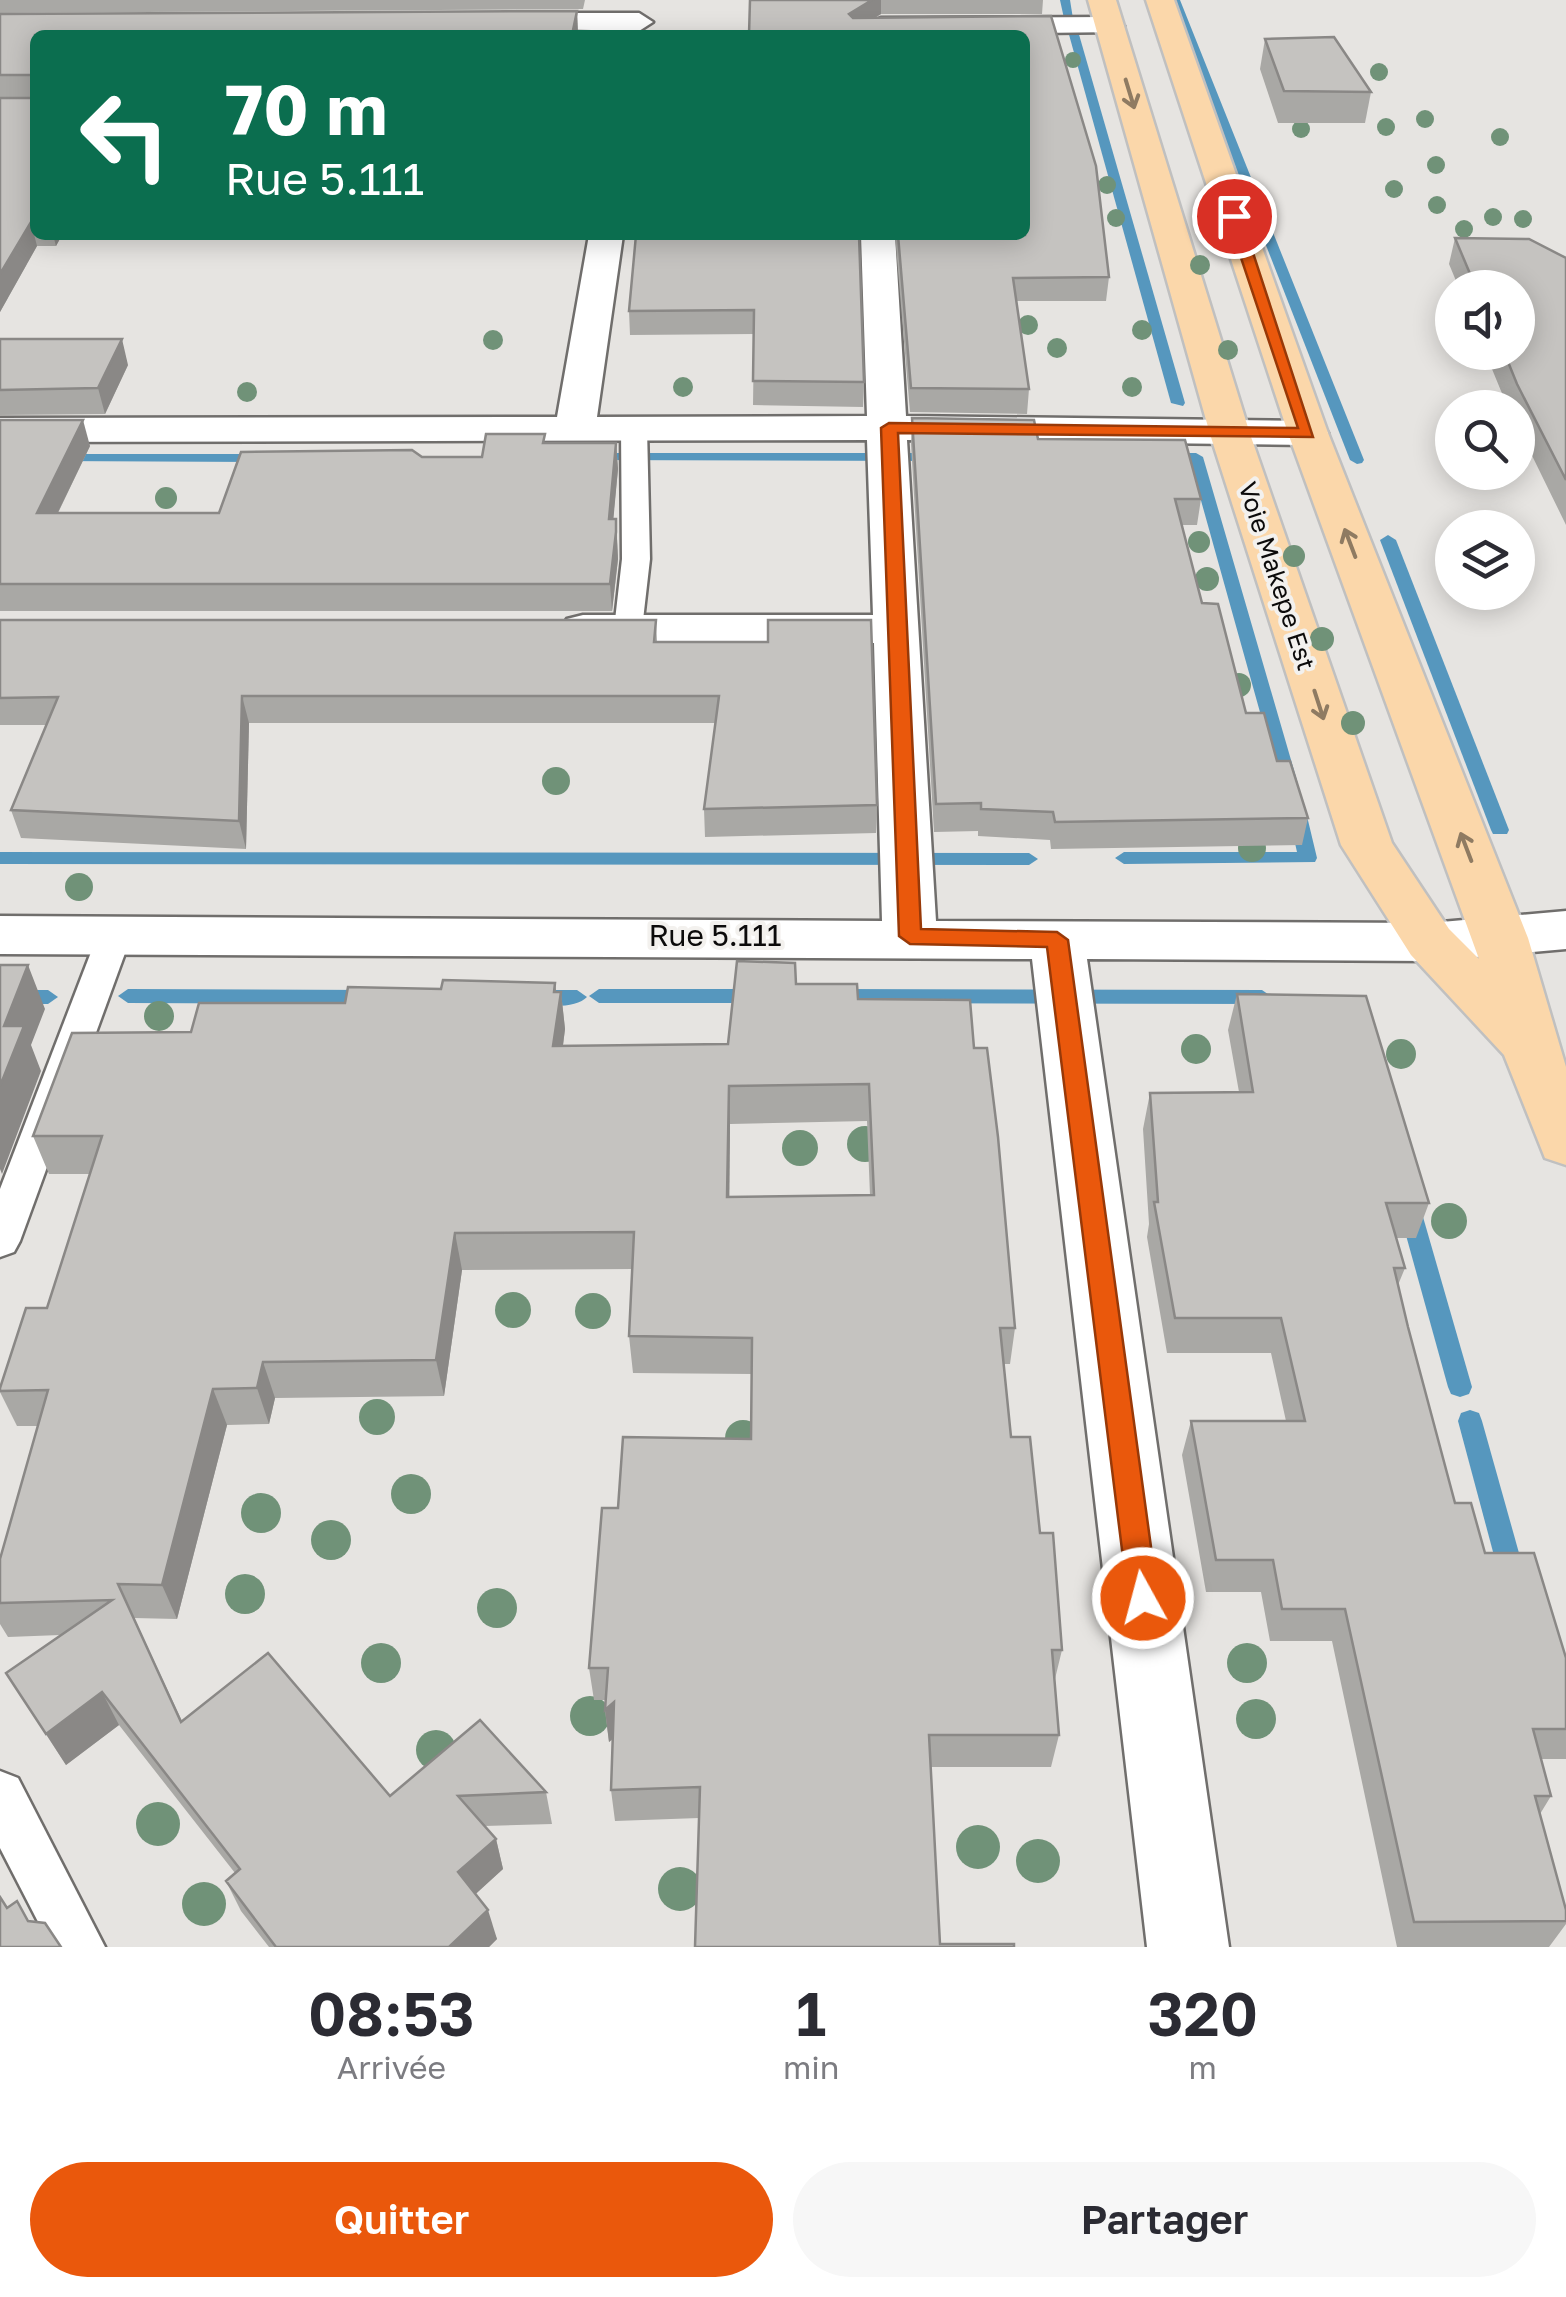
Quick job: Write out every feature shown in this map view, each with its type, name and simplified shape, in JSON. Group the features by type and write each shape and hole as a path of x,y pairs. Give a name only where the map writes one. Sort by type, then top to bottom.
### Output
{"main road":[{"name":"Voie Makepe Est","path":"1160,0 1308,433 1501,938 1529,1045 1566,1142"},
{"name":"Voie Makepe Est","path":"1106,13 1230,434 1367,845 1430,942 1529,1045"}],"street":[{"path":"877,30 1106,13"},
{"path":"480,22 640,19"},
{"path":"574,428 605,240"},
{"path":"878,240 910,936"},
{"path":"0,430 889,428 1308,433"},
{"path":"549,629 895,629"},
{"name":"Rue 5.111","path":"0,935 910,936 1430,942 1566,930"},
{"path":"1057,940 1188,1947"}],"lane":[{"path":"628,629 636,559 634,428"},
{"path":"0,1241 115,934"},
{"path":"0,1796 79,1947"}],"building":[{"path":"750,0 872,0 849,14 853,18 1051,16 1096,166 1109,277 1013,278 1029,389 911,388 898,240 1030,240 1030,30 749,30"},
{"path":"577,11 573,30 30,30 30,75 0,75 0,14"},
{"path":"1334,37 1371,92 1284,91 1265,39"},
{"path":"0,98 30,98 30,224 0,274"},
{"path":"1455,238 1529,239 1566,258 1566,480 1535,419 1535,390 1520,390 1511,370 1535,370 1535,270 1468,270"},
{"path":"636,240 859,240 864,382 753,381 754,310 629,311"},
{"path":"0,339 122,339 98,388 0,390"},
{"path":"912,418 1034,420 1038,439 1185,440 1201,499 1175,499 1202,603 1218,604 1246,713 1264,713 1277,761 1290,761 1308,818 1055,822 1053,812 981,809 981,803 936,804"},
{"path":"0,420 83,420 37,513 219,513 241,452 412,450 422,457 482,457 486,434 545,434 543,443 616,443 609,519 616,519 616,532 610,584 0,584"},
{"path":"0,620 656,620 654,642 768,642 768,620 871,620 877,805 704,809 719,696 242,696 239,821 11,810 58,697 0,698"},
{"path":"737,961 795,963 796,984 857,984 858,999 970,1000 974,1048 987,1048 1015,1328 1000,1328 1011,1437 1030,1437 1040,1533 1053,1533 1062,1650 1052,1650 1059,1735 929,1735 940,1944 1014,1947 695,1947 700,1787 611,1790 614,1702 605,1710 608,1668 589,1668 602,1508 618,1508 623,1437 751,1439 752,1338 629,1336 634,1232 455,1233 436,1360 263,1362 257,1388 213,1389 162,1585 118,1584 181,1722 268,1653 390,1796 480,1720 546,1792 458,1796 496,1839 458,1872 488,1910 449,1947 276,1947 226,1881 240,1869 102,1692 46,1734 6,1673 112,1600 0,1603 0,1559 48,1390 0,1388 26,1308 47,1308 102,1136 33,1136 72,1033 191,1032 199,1003 345,1003 348,987 441,989 443,980 555,983 554,992 561,992 553,1046 728,1044","holes":["869,1084 874,1195 727,1197 729,1086"]},
{"path":"0,965 28,965 4,1026 24,1026 0,1086"},
{"path":"1237,994 1366,996 1429,1203 1386,1203 1405,1268 1394,1268 1455,1503 1471,1503 1485,1553 1534,1553 1566,1658 1566,1729 1533,1729 1551,1796 1535,1796 1566,1921 1414,1922 1345,1609 1282,1609 1273,1560 1216,1560 1191,1421 1305,1421 1281,1318 1175,1318 1154,1202 1158,1202 1150,1093 1253,1092"},
{"path":"0,1897 7,1908 17,1901 28,1921 45,1923 61,1947 0,1947"}],"waterway":[{"path":"1065,0 1070,23"},
{"path":"1175,0 1357,460"},
{"path":"1073,31 1178,403"},
{"path":"592,457 938,457"},
{"path":"1165,457 1196,457 1289,784"},
{"path":"57,458 263,458"},
{"path":"1388,540 1500,830"},
{"path":"1124,858 1308,858 1297,812"},
{"path":"0,858 1029,859"},
{"path":"128,996 371,997"},
{"path":"599,996 757,996"},
{"path":"831,996 1262,997"},
{"path":"0,997 48,997"},
{"path":"535,997 577,997"},
{"path":"1410,1210 1460,1387"},
{"path":"1470,1421 1513,1578"}],"route":[{"path":"1143,1598 1057,940 910,936 889,428 1308,433 1234,216"}]}
